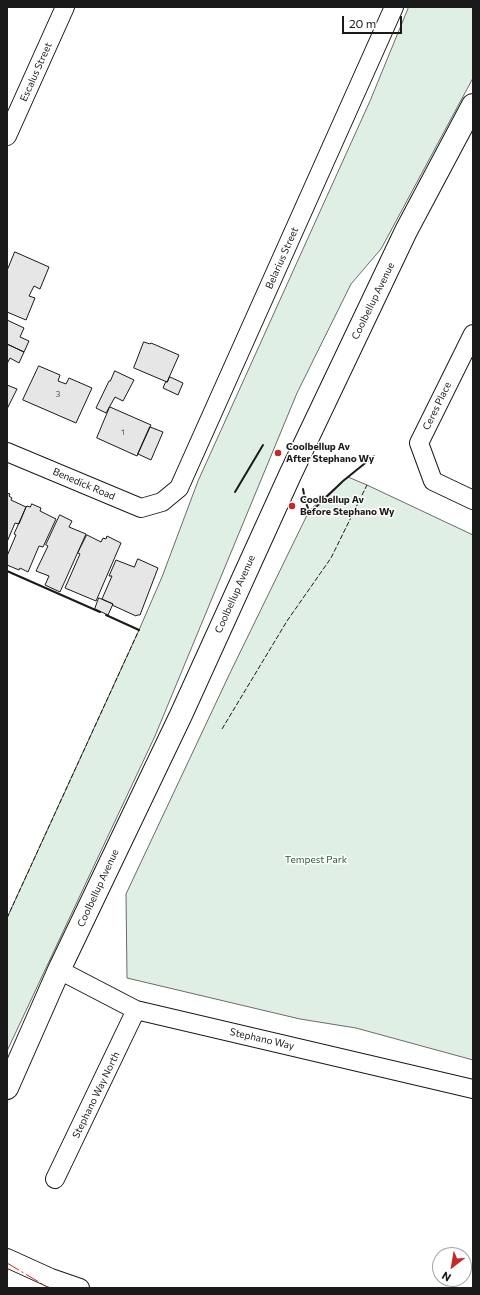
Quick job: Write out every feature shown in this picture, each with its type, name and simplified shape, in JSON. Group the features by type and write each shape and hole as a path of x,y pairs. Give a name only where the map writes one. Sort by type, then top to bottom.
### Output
{"street":[{"name":"Escalus Street","path":"7,136 65,7"},
{"name":"Belarius Street","path":"162,502 179,488 394,7"},
{"name":"Coolbellup Avenue","path":"7,1088 59,970 180,715 350,347 406,231 473,105"},
{"name":"Ceres Place","path":"473,334 419,443 433,481 473,500"},
{"name":"Benedick Road","path":"7,452 141,508 162,502"},
{"name":"Stephano Way","path":"59,970 136,1010 473,1089"},
{"name":"Stephano Way North","path":"55,1179 136,1010"},
{"path":"7,1258 51,1278 80,1288"}],"green space":[{"path":"409,7 473,7 473,78 381,249 351,284 297,393 155,736 7,1051 7,918 139,630 162,577 198,481 370,101"},
{"name":"Tempest Park","path":"348,477 473,535 473,1060 356,1028 300,1019 127,978 126,894 230,673 309,511"}],"building":[{"path":"15,252 49,267 40,289 34,286 29,296 35,298 26,320 7,312 7,271"},
{"path":"7,320 24,328 20,337 29,341 24,352 7,344"},
{"path":"144,342 151,343 179,355 167,382 134,368"},
{"path":"7,344 24,352 19,363 10,358 7,364"},
{"path":"39,366 60,375 58,381 66,384 69,378 92,388 76,423 23,400"},
{"path":"115,371 134,380 123,401 115,397 106,413 96,408"},
{"path":"170,377 183,383 178,395 163,388 166,381 167,382"},
{"path":"7,385 17,389 7,409"},
{"path":"110,407 151,425 137,456 97,438"},
{"path":"150,427 163,432 151,460 138,454"},
{"path":"7,493 10,494 9,496 12,498 11,500 26,507 19,524 15,523 7,542"},
{"path":"32,504 41,508 40,511 56,519 43,547 39,546 28,572 20,568 19,570 7,565 7,556 16,535 14,534 26,507 30,507"},
{"path":"60,515 72,521 69,527 86,534 60,592 45,585 49,576 36,571"},
{"path":"87,535 101,542 103,538 106,539 107,536 121,543 96,601 65,588 80,554 78,553"},
{"path":"138,559 158,568 140,615 136,616 102,599 112,576 109,576 116,560 134,567"},
{"path":"99,598 113,604 108,615 95,609"}],"fence":[{"path":"222,729 287,621 331,558 367,485"},
{"path":"7,918 139,630"}],"wall":[{"path":"235,492 263,445"},
{"path":"303,489 309,511 315,508 343,481 374,456"},
{"path":"7,571 100,612"},
{"path":"106,615 139,630"}],"power":[{"path":"7,1263 49,1288"}],"place":[{"name":"Coolbellup Av After Stephano Wy","path":"278,453"},
{"name":"Coolbellup Av Before Stephano Wy","path":"292,506"}]}
